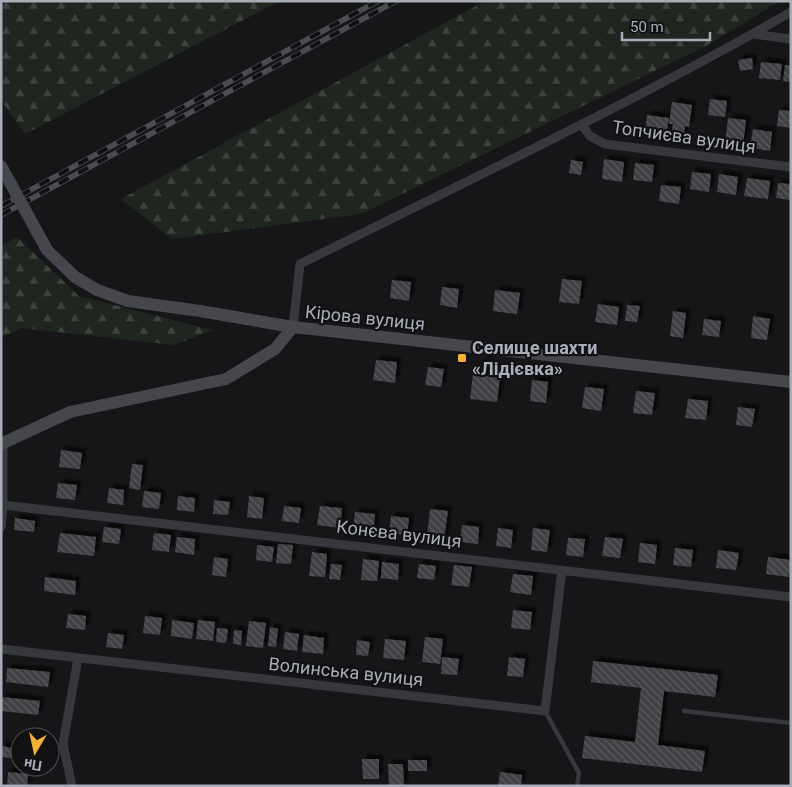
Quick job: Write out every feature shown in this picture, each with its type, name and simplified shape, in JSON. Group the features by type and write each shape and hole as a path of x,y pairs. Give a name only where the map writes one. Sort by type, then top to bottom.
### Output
{"main road":[{"name":"Кірова вулиця","path":"1,166 47,250 75,277 97,290 128,301 293,327 791,382"},
{"path":"2,444 70,412 226,379 275,350 293,327"}],"street":[{"path":"293,327 300,264 581,124 753,34 791,12"},
{"path":"753,34 791,39"},
{"name":"Топчиєва вулиця","path":"581,124 590,136 605,144 791,167"},
{"path":"1,527 3,505 2,444"},
{"name":"Конєва вулиця","path":"3,505 791,597"},
{"path":"546,711 562,570"},
{"name":"Волинська вулиця","path":"1,649 546,711"},
{"path":"72,786 64,744 78,658"}],"lane":[{"path":"546,711 579,773 577,786"},
{"path":"684,711 791,723"}],"green space":[{"path":"1,1 280,1 25,134 1,100"},
{"path":"485,1 780,1 708,45 361,214 172,239 121,199"},
{"path":"17,237 79,296 212,330 174,345 21,328 1,338 1,246"}],"building":[{"path":"752,58 753,69 740,71 738,60"},
{"path":"761,62 782,64 780,80 759,78"},
{"path":"785,65 791,65 791,82 783,81"},
{"path":"710,99 727,101 725,117 708,115"},
{"path":"672,102 692,105 689,127 685,126 683,139 671,137 673,124 669,124"},
{"path":"779,110 791,111 791,128 777,126"},
{"path":"647,115 669,118 666,136 645,133"},
{"path":"728,118 746,120 743,145 725,143"},
{"path":"753,129 772,132 770,151 750,148"},
{"path":"604,159 624,162 622,182 602,179"},
{"path":"571,160 583,162 581,175 569,173"},
{"path":"635,163 654,165 652,182 633,180"},
{"path":"692,172 711,174 709,192 690,189"},
{"path":"719,174 738,177 736,195 717,192"},
{"path":"747,178 770,181 768,199 744,196"},
{"path":"778,183 791,184 790,200 776,198"},
{"path":"661,185 681,187 679,204 659,201"},
{"path":"562,279 582,281 579,304 559,302"},
{"path":"392,280 411,282 409,301 390,298"},
{"path":"442,287 459,289 457,308 440,305"},
{"path":"495,290 520,293 517,314 493,311"},
{"path":"598,304 619,307 617,325 595,322"},
{"path":"627,305 640,306 637,322 625,321"},
{"path":"673,311 686,313 683,338 670,336"},
{"path":"753,316 770,319 767,340 751,338"},
{"path":"704,319 721,321 719,337 702,335"},
{"path":"376,360 397,362 395,383 373,380"},
{"path":"428,367 444,369 441,387 425,385"},
{"path":"473,374 500,378 497,402 470,399"},
{"path":"532,380 548,382 546,403 530,401"},
{"path":"585,387 604,389 601,411 582,408"},
{"path":"636,391 655,393 652,415 633,413"},
{"path":"688,399 708,401 706,420 685,418"},
{"path":"738,407 755,409 752,427 736,425"},
{"path":"61,450 82,453 80,469 59,467"},
{"path":"132,464 143,465 140,490 129,488"},
{"path":"58,483 77,485 75,500 56,498"},
{"path":"109,488 124,490 123,505 107,503"},
{"path":"144,491 161,493 159,509 142,507"},
{"path":"178,496 195,498 194,512 177,510"},
{"path":"249,496 264,498 262,519 247,517"},
{"path":"214,500 230,502 228,515 213,514"},
{"path":"284,506 301,508 299,523 282,521"},
{"path":"320,506 342,508 340,528 317,525"},
{"path":"430,509 448,511 444,539 427,537"},
{"path":"355,512 375,514 373,532 353,530"},
{"path":"391,516 409,518 407,535 389,533"},
{"path":"15,518 35,521 34,532 14,530"},
{"path":"462,525 479,527 478,544 460,542"},
{"path":"104,527 121,529 119,544 102,542"},
{"path":"498,528 513,530 511,548 496,546"},
{"path":"533,528 550,530 547,552 531,550"},
{"path":"60,533 96,537 94,556 57,552"},
{"path":"154,533 171,535 169,552 152,550"},
{"path":"177,537 195,539 194,555 175,552"},
{"path":"605,537 623,539 620,558 602,556"},
{"path":"568,538 585,539 583,557 566,555"},
{"path":"640,543 657,545 655,564 638,562"},
{"path":"278,544 293,545 291,564 276,563"},
{"path":"257,545 274,547 272,562 256,560"},
{"path":"675,548 693,550 691,567 673,565"},
{"path":"718,550 739,553 736,570 716,568"},
{"path":"312,552 327,554 325,577 309,576"},
{"path":"214,557 228,559 226,577 212,575"},
{"path":"768,557 791,560 789,577 766,574"},
{"path":"363,559 379,561 377,581 361,580"},
{"path":"382,562 399,564 398,580 381,578"},
{"path":"331,564 342,565 340,580 329,579"},
{"path":"419,564 436,566 434,580 417,578"},
{"path":"454,565 472,567 469,587 451,585"},
{"path":"513,574 533,576 531,595 510,592"},
{"path":"45,577 76,581 75,595 44,591"},
{"path":"513,610 532,612 530,630 511,628"},
{"path":"68,614 86,616 85,630 66,628"},
{"path":"145,616 162,618 160,635 143,633"},
{"path":"172,620 194,623 192,639 171,636"},
{"path":"198,620 215,622 213,641 196,639"},
{"path":"249,621 266,623 263,648 246,646"},
{"path":"270,627 278,629 276,647 268,646"},
{"path":"217,628 228,629 226,643 216,642"},
{"path":"234,630 242,631 241,645 233,644"},
{"path":"285,632 299,634 297,651 283,649"},
{"path":"108,633 124,635 122,649 106,647"},
{"path":"304,635 324,638 323,654 302,652"},
{"path":"425,637 443,639 440,664 422,662"},
{"path":"385,639 406,641 404,660 383,658"},
{"path":"357,640 370,642 368,656 356,655"},
{"path":"442,657 459,659 457,675 441,674"},
{"path":"509,657 525,659 523,677 507,676"},
{"path":"593,661 718,675 715,697 664,691 658,745 705,751 702,772 582,758 585,736 635,742 641,688 591,682"},
{"path":"7,668 50,672 48,687 6,682"},
{"path":"2,697 40,701 38,715 1,711"},
{"path":"1,746 10,748 10,758 1,757"},
{"path":"362,759 379,759 379,779 363,779"},
{"path":"408,760 427,760 427,771 408,771"},
{"path":"388,764 403,764 404,786 389,786"},
{"path":"8,772 10,772 10,777 28,777 27,786 7,786"},
{"path":"500,772 522,775 521,786 498,786"}],"railway":[{"path":"1,206 378,1"},
{"path":"1,215 396,1"}],"place":[{"name":"Селище шахти «Лідієвка»","path":"462,358"}]}
